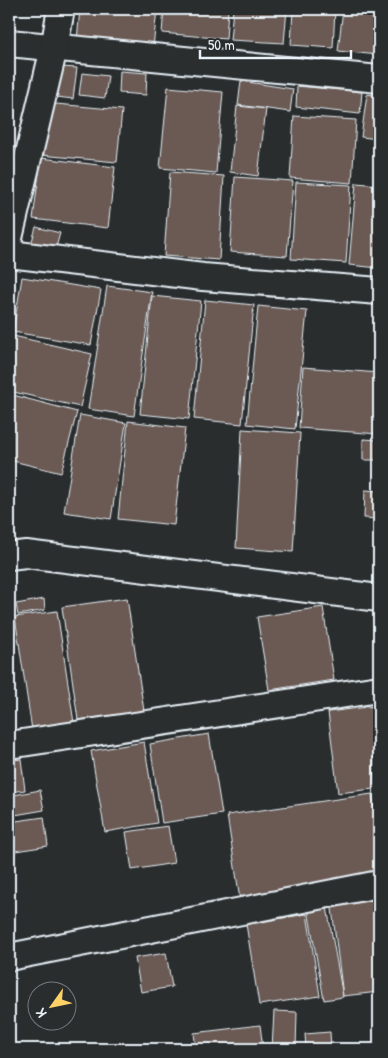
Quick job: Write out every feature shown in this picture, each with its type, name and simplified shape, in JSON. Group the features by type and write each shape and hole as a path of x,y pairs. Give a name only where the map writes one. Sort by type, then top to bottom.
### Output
{"street":[{"path":"9,238 54,48 60,9"},
{"path":"9,43 379,79"},
{"path":"9,254 203,277 379,292"},
{"path":"9,556 26,554 379,598"},
{"path":"9,745 379,689"},
{"path":"9,957 379,884"}],"building":[{"path":"80,9 157,9 153,48 77,40"},
{"path":"164,9 228,9 226,39 162,33"},
{"path":"233,9 287,9 284,43 230,40"},
{"path":"293,9 335,9 333,48 291,45"},
{"path":"343,9 379,9 379,55 338,51"},
{"path":"61,67 77,68 73,99 57,97"},
{"path":"120,71 147,73 146,95 119,93"},
{"path":"82,73 108,76 105,98 79,95"},
{"path":"241,81 293,89 290,112 238,105"},
{"path":"297,86 362,92 360,114 296,107"},
{"path":"168,87 223,92 216,173 160,168"},
{"path":"367,94 379,96 379,139 361,137"},
{"path":"45,103 122,110 117,162 41,155"},
{"path":"237,106 266,109 258,176 230,172"},
{"path":"294,116 356,120 352,183 290,178"},
{"path":"41,158 115,167 108,228 33,219"},
{"path":"170,172 224,176 219,260 164,256"},
{"path":"235,177 293,181 287,256 230,252"},
{"path":"296,182 351,185 346,263 291,259"},
{"path":"356,183 379,185 379,268 349,265"},
{"path":"36,227 60,233 55,251 31,245"},
{"path":"22,277 101,290 91,345 13,332"},
{"path":"107,286 152,292 134,416 88,409"},
{"path":"152,296 201,301 189,419 140,414"},
{"path":"205,300 254,305 242,424 194,419"},
{"path":"258,306 307,311 295,429 247,424"},
{"path":"9,335 92,354 80,407 9,391"},
{"path":"303,367 379,373 379,434 299,428"},
{"path":"9,394 77,412 61,473 9,460"},
{"path":"80,415 126,423 111,519 64,512"},
{"path":"128,421 185,428 174,525 118,519"},
{"path":"242,429 300,433 293,552 236,548"},
{"path":"363,439 379,440 379,460 363,460"},
{"path":"365,490 379,491 379,519 364,518"},
{"path":"127,598 144,711 78,720 62,607"},
{"path":"44,599 45,610 18,615 16,604"},
{"path":"323,607 334,680 269,690 257,617"},
{"path":"57,611 74,723 32,730 15,617"},
{"path":"375,706 373,789 338,793 328,712"},
{"path":"209,734 222,814 162,823 150,744"},
{"path":"144,742 157,823 105,832 91,751"},
{"path":"21,759 25,790 9,792 9,761"},
{"path":"40,790 44,810 9,816 9,796"},
{"path":"372,794 379,842 379,879 240,900 227,815"},
{"path":"44,817 48,846 9,852 9,822"},
{"path":"168,826 174,863 132,870 126,832"},
{"path":"379,895 379,992 343,996 331,901"},
{"path":"327,907 343,997 324,1000 308,910"},
{"path":"307,914 320,996 259,1005 246,924"},
{"path":"166,953 172,987 141,992 135,958"},
{"path":"274,1011 297,1012 296,1049 272,1049"},
{"path":"260,1025 263,1049 196,1049 194,1033"},
{"path":"330,1032 331,1049 306,1049 305,1034"}]}
